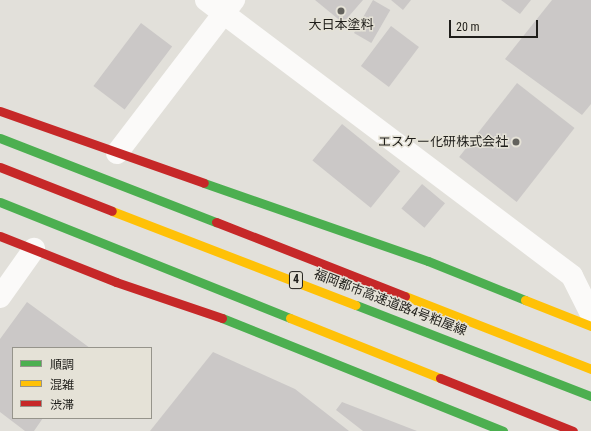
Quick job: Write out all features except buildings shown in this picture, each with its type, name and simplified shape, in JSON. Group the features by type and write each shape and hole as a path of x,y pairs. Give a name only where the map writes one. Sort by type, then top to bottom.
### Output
{"main road":[{"path":"0,111 428,261 591,326"},
{"path":"0,138 591,369"},
{"name":"福岡都市高速道路4号粕屋線","path":"0,167 591,396"},
{"path":"0,202 573,431"},
{"path":"0,236 208,312 503,431"}],"street":[{"path":"206,0 229,7 572,276 591,314"},
{"path":"117,153 229,7"},
{"path":"0,297 34,249"}],"traffic: fast":[{"path":"0,138 216,222"},
{"path":"204,183 428,261 525,300"},
{"path":"0,202 290,318"},
{"path":"356,305 591,396"},
{"path":"222,318 503,431"}],"traffic: slow":[{"path":"112,211 356,305"},
{"path":"405,296 591,369"},
{"path":"525,300 591,326"},
{"path":"290,318 440,378"}],"traffic: jam":[{"path":"0,111 204,183"},
{"path":"0,167 112,211"},
{"path":"216,222 405,296"},
{"path":"0,236 116,282 222,318"},
{"path":"440,378 573,431"}],"place":[{"name":"大日本塗料","path":"341,11"},
{"name":"エスケー化研株式会社","path":"516,142"}]}
